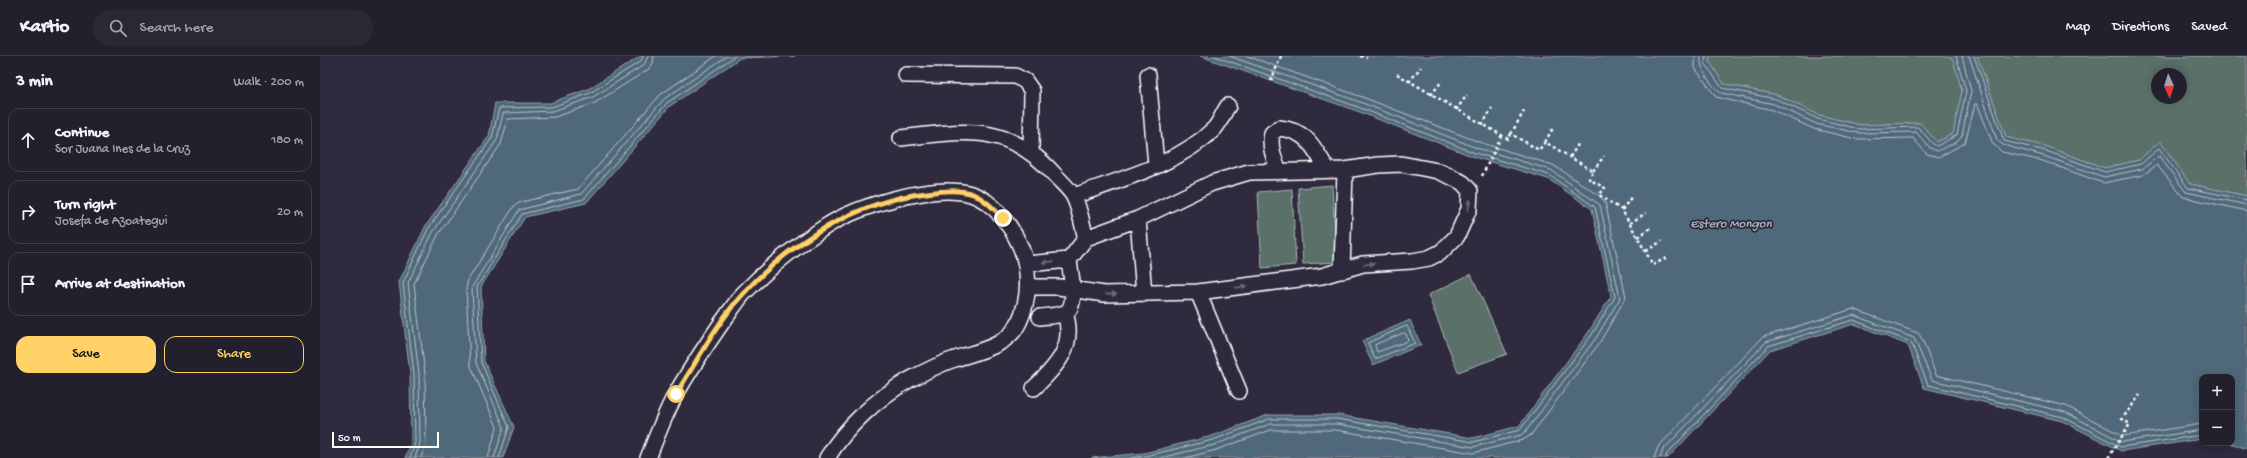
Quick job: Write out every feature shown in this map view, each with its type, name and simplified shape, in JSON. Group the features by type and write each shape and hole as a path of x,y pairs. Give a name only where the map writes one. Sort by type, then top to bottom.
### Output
{"street":[{"path":"906,75 1015,76 1025,81 1032,91 1031,152"},
{"path":"1148,75 1156,165"},
{"path":"1074,196 1156,165 1194,145 1215,128 1228,106"},
{"path":"1279,171 1272,151 1271,140 1272,133 1279,128 1292,129 1301,133 1310,142 1327,169"},
{"path":"901,138 950,132 996,135 1031,152 1074,196 1086,238"},
{"path":"1028,287 1073,289 1104,294 1198,292 1322,276 1363,264 1412,261 1429,258 1441,252 1457,236 1466,220 1470,200 1470,191 1463,183 1438,171 1401,164 1346,170 1327,169 1249,172 1229,176 1138,219 1086,238 1070,260 1073,289 1072,303 1065,313 1040,317"},
{"path":"1342,271 1346,170"},
{"path":"648,458 676,394 713,335 742,295 782,259 827,226 871,206 899,198 949,190 972,194 989,204 1014,232 1027,264 1028,287 1019,323 1008,337 996,345 932,368 887,394 868,410 827,458"},
{"path":"1138,219 1144,294"},
{"path":"1027,264 1070,260"},
{"path":"1198,292 1239,391"},
{"path":"1034,388 1051,372 1063,353 1069,331 1065,313"}],"path":[{"path":"1272,81 1281,56"},
{"path":"1360,56 1367,58"},
{"path":"1409,82 1421,67"},
{"path":"1397,74 1456,110 1508,139 1524,111"},
{"path":"1431,95 1442,81"},
{"path":"1456,110 1467,95"},
{"path":"1482,125 1492,108"},
{"path":"1511,134 1539,150 1553,128"},
{"path":"1482,176 1502,135"},
{"path":"1545,142 1593,171"},
{"path":"1570,157 1579,143"},
{"path":"1604,156 1589,179 1605,188 1599,195 1622,210 1654,265 1668,257"},
{"path":"1622,210 1632,196"},
{"path":"1630,223 1646,213"},
{"path":"1638,237 1652,227"},
{"path":"1646,251 1662,242"},
{"path":"2108,458 2130,424 2122,419 2140,395"}],"green space":[{"path":"1710,56 1949,56 1953,59 1962,91 1953,134 1936,142 1920,123 1860,125 1819,115 1777,95 1724,84 1709,61"},
{"path":"1977,56 2247,56 2247,196 2190,184 2160,141 2139,160 2105,168 2047,147 2006,137"},
{"path":"1332,185 1337,262 1303,264 1298,188"},
{"path":"1292,189 1296,265 1262,268 1258,192"},
{"path":"1471,274 1507,354 1458,372 1428,295"}],"water":[{"path":"641,56 795,56 740,58 670,106 586,203 525,217 481,287 484,361 514,427 503,458 405,458 411,443 410,374 399,282 425,227 489,136 495,103 550,103 588,89"},
{"name":"Estero Mongon","path":"1200,56 1710,56 1709,61 1724,84 1777,95 1819,115 1860,125 1920,123 1937,142 1953,134 1962,91 1953,59 1949,56 1977,56 2006,137 2047,147 2105,168 2139,160 2160,141 2190,184 2247,196 2247,449 2235,445 2235,374 2199,374 2199,439 2121,451 2062,421 1924,388 1908,345 1854,324 1770,350 1668,458 1091,458 1144,453 1212,436 1268,415 1338,415 1473,438 1519,426 1588,333 1611,296 1592,209 1548,179 1474,157 1357,111"},
{"path":"1410,320 1421,345 1373,365 1362,341"}],"route":[{"path":"676,394 713,335 742,295 782,259 827,226 871,206 899,198 949,190 972,194 989,204 1003,218"}]}
